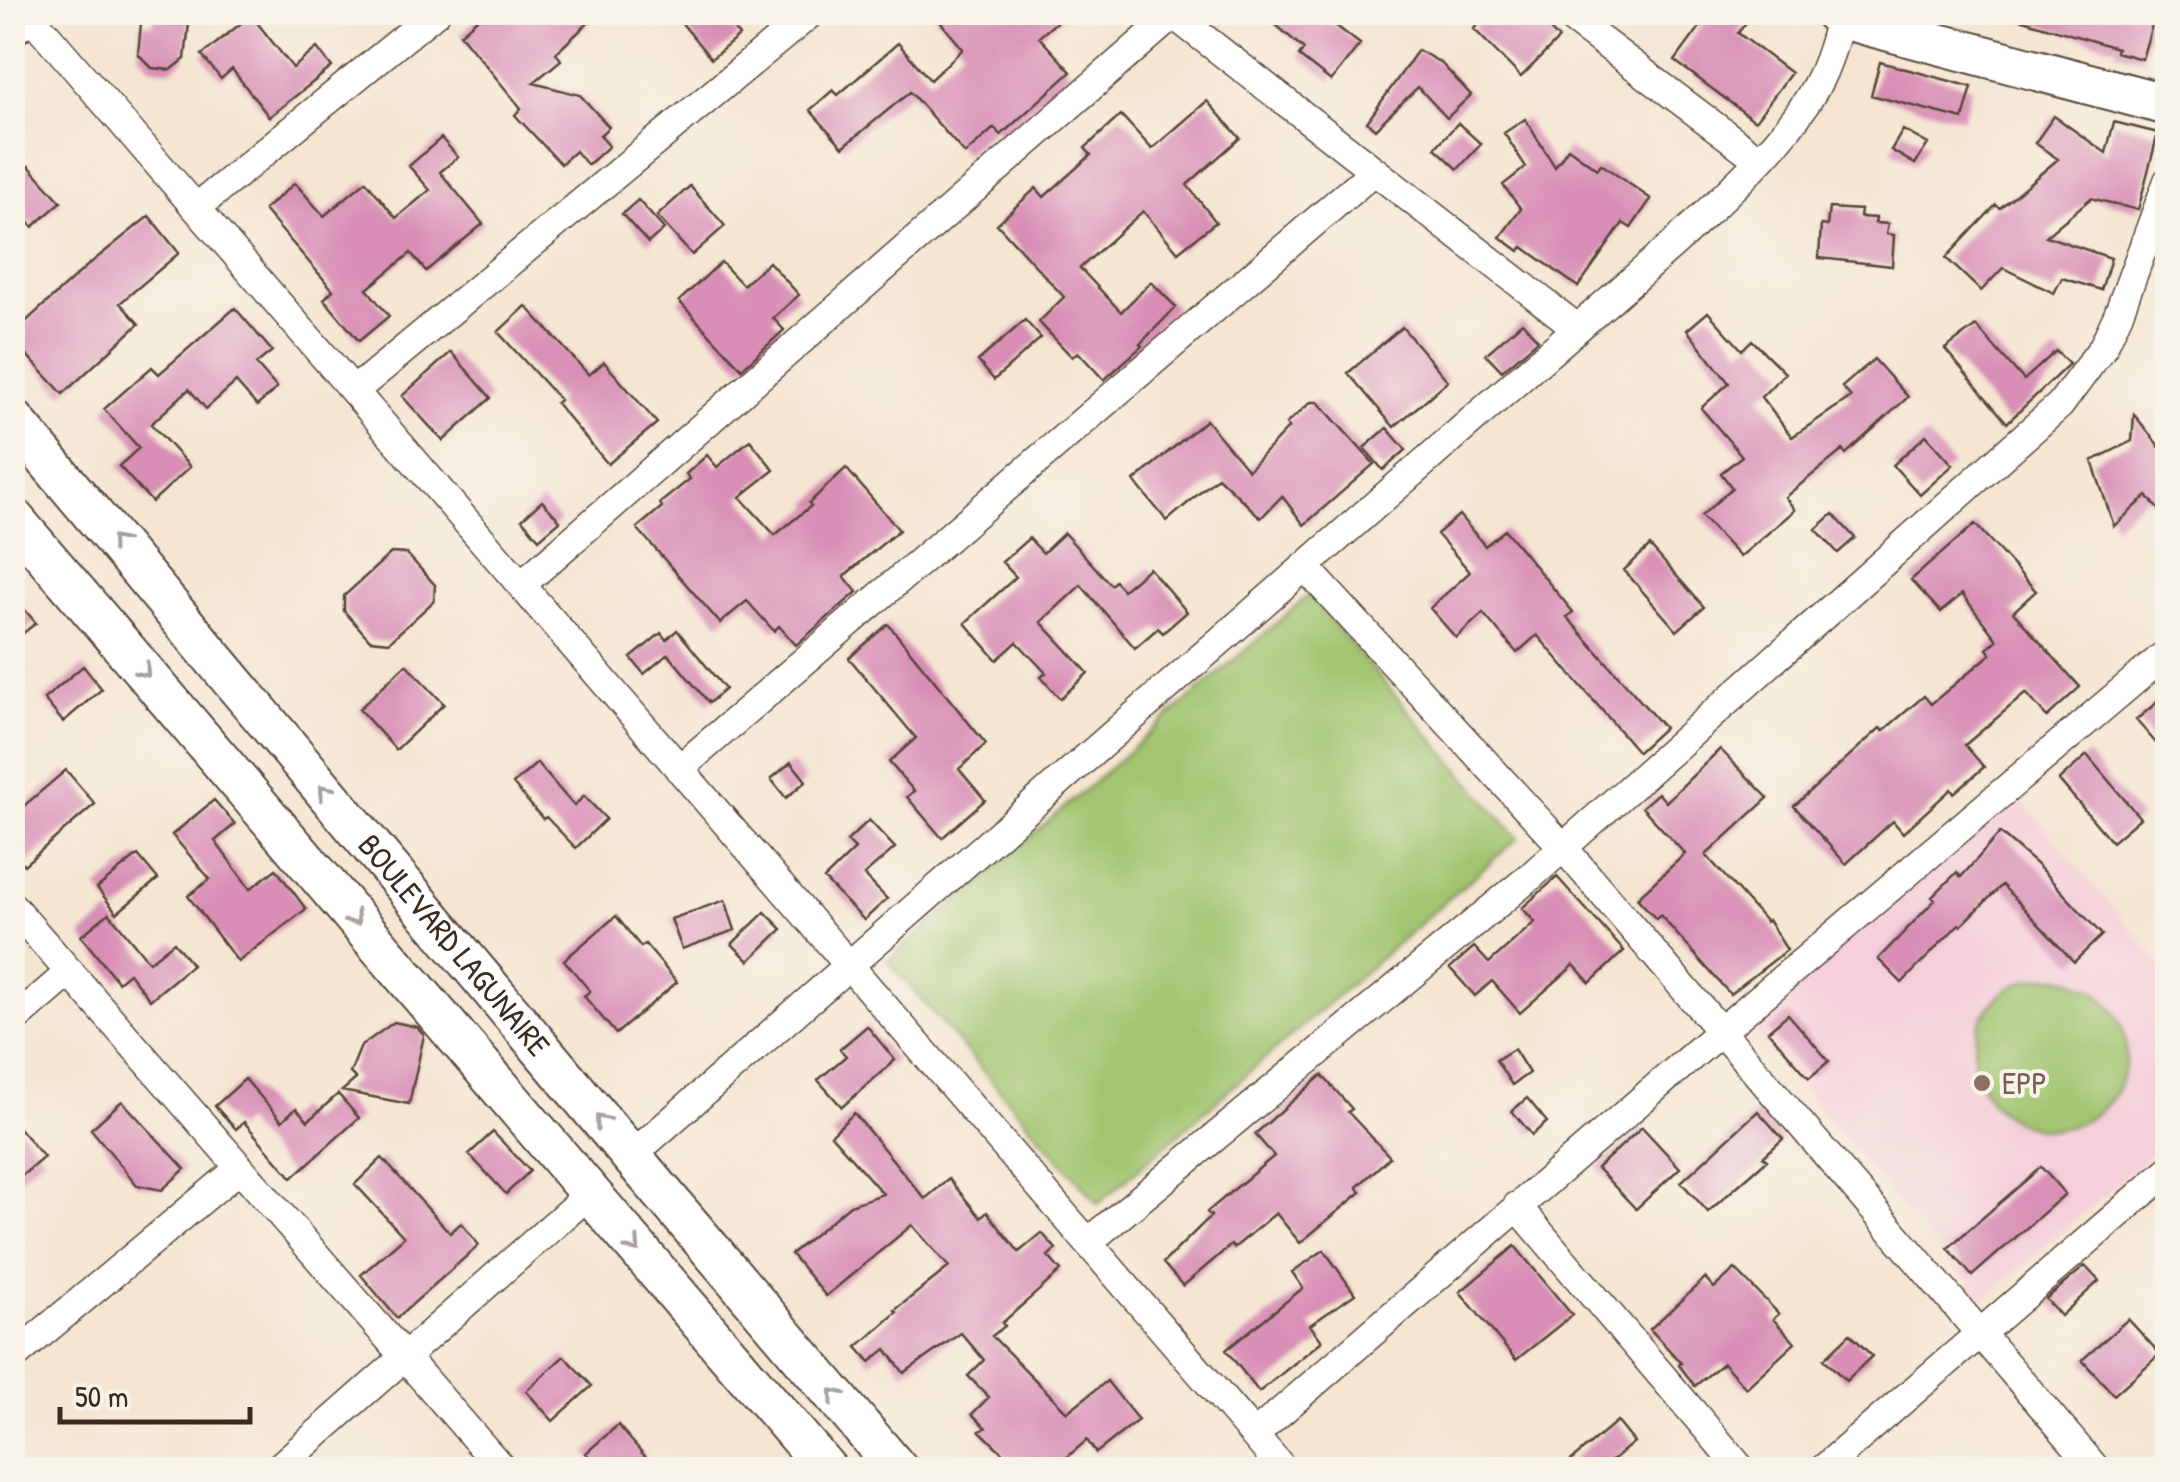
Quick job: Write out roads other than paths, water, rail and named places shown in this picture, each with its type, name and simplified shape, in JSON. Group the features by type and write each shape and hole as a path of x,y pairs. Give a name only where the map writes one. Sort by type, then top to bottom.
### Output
{"main road":[{"path":"12,25 27,12"},
{"path":"1839,14 2168,105"},
{"name":"BOULEVARD LAGUNAIRE","path":"12,418 898,1470"},
{"name":"BOULEVARD LAGUNAIRE","path":"12,517 827,1470"}],"street":[{"path":"27,12 1284,1470"},
{"path":"196,208 436,12"},
{"path":"354,391 812,12"},
{"path":"1563,12 1758,159"},
{"path":"521,584 1171,14 1577,328"},
{"path":"631,1156 1676,242 1786,129 1815,89 1829,59 1839,14"},
{"path":"680,769 1374,171"},
{"path":"1088,1242 1531,876 2060,405 2103,346 2118,315 2168,180"},
{"path":"1306,568 1562,846 2097,1470"},
{"path":"1254,1435 2168,652"},
{"path":"12,906 503,1470"},
{"path":"12,1022 70,972"},
{"path":"12,1358 240,1168"},
{"path":"1822,1470 2168,1171"},
{"path":"276,1470 588,1194"},
{"path":"1517,1206 1742,1470"}],"place":[{"name":"EPP","path":"1982,1083"}]}
